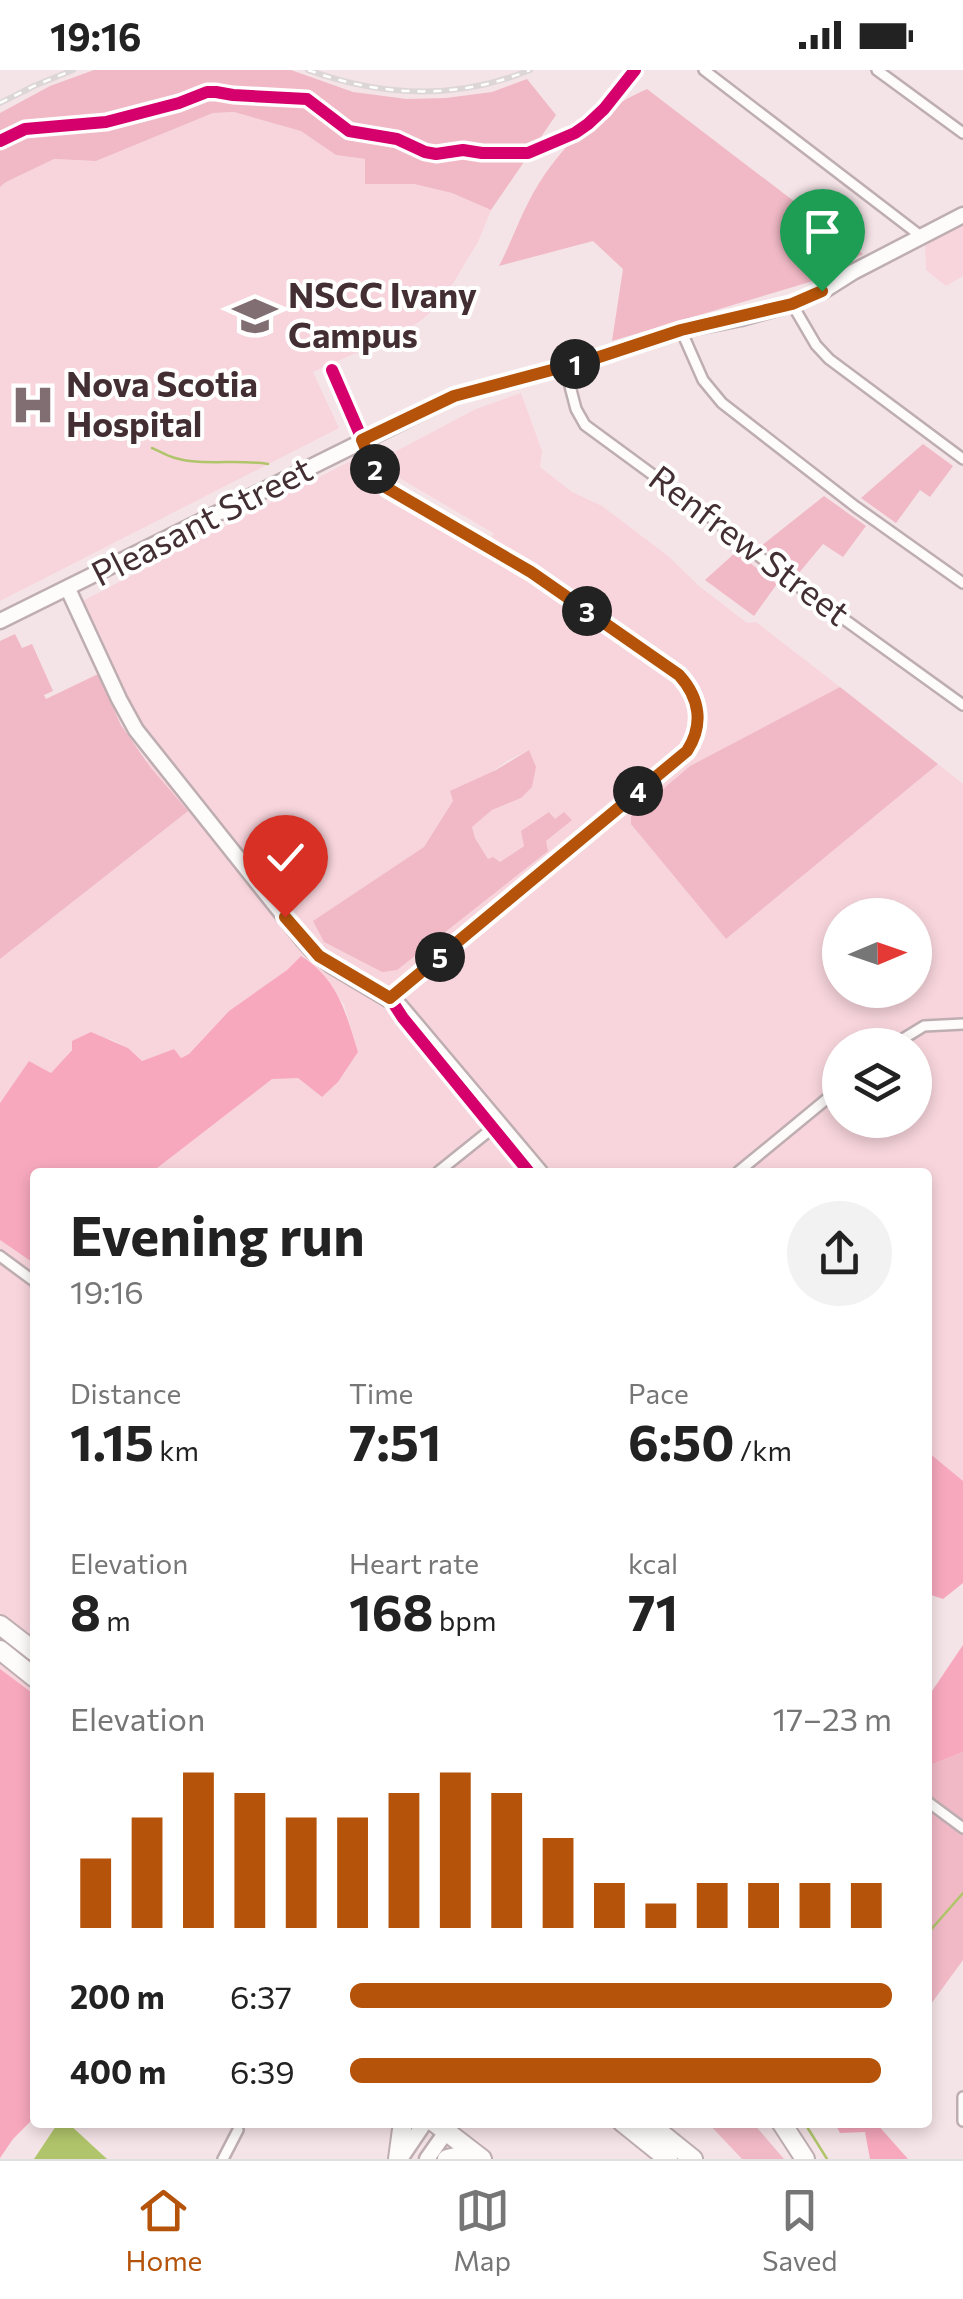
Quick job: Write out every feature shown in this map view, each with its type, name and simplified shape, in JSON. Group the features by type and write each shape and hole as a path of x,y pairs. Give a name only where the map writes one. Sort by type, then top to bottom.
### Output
{"highway":[{"path":"0,1625 5,1644 30,1670"},
{"path":"5,1644 30,1648"},
{"path":"399,2159 402,2128"},
{"path":"447,2128 482,2159"},
{"path":"629,2128 668,2159"},
{"path":"654,2128 694,2159"},
{"path":"785,2128 805,2159"},
{"path":"447,2159 471,2159"}],"main road":[{"name":"Pleasant Street","path":"0,621 454,396 681,330 792,304 963,215"},
{"path":"68,589 136,730 312,950 390,998 408,1015 537,1168"},
{"path":"399,2159 421,2128"},
{"path":"427,2159 442,2128"}],"street":[{"path":"704,70 922,237"},
{"path":"877,70 963,133"},
{"path":"792,304 829,359 963,459"},
{"path":"681,330 703,380 722,403 856,507 963,583"},
{"name":"Renfrew Street","path":"565,366 576,409 585,425 963,705"},
{"path":"332,370 378,478 387,488 531,572 679,675 693,694 698,718 687,751 390,998"},
{"path":"921,1028 963,1024"},
{"path":"743,1168 822,1103"},
{"path":"443,1168 499,1123"},
{"path":"0,1256 30,1278"},
{"path":"932,1805 963,1828"},
{"path":"963,2097 963,2121"},
{"path":"222,2159 238,2130"}],"shaded area":[{"path":"94,70 291,70 353,92 407,99 492,92 527,79 556,115 491,210 452,193 414,184 365,184 365,159 336,155 301,131 234,112 213,113 96,161 54,159 0,187 0,113 50,86"},
{"path":"647,89 863,254 813,281 612,341 623,269 593,241 499,266 539,183 564,150 610,109"},
{"name":"NSCC Ivany Campus","path":"234,112 302,131 336,155 365,159 366,184 414,184 452,193 491,210 478,242 452,285 420,321 406,331 313,372 339,428 0,601 0,187 54,159 96,161 213,113"},
{"path":"963,220 963,276 946,286 926,270 925,244"},
{"path":"521,393 542,451 540,467 572,492 602,506 747,623 756,622 840,687 690,766 631,816 726,939 938,764 963,784 963,1481 932,1455 932,1168 157,1168 272,1078 298,1078 322,1097 338,1082 358,1052 344,1004 301,956 229,1011 189,1054 180,1058 174,1049 142,1061 110,1039 72,1049 51,1073 29,1061 0,1103 0,959 187,811 146,762 159,753 110,668 79,603 356,458 385,496 510,567 526,561 492,538 493,533 401,479 387,456 476,409","holes":["529,750 521,798 492,810 472,827 488,859 500,862 525,845 550,812 555,820 546,841 382,972 324,942 314,921 425,847 453,801 507,761"]},
{"path":"923,444 953,466 930,497 920,490 896,523 861,498"},
{"path":"824,496 866,526 843,557 823,544 798,574 761,546"},
{"path":"736,552 777,584 754,616 705,580"},
{"path":"15,634 22,648 32,644 53,691 44,695 46,699 98,674 121,725 188,811 0,959 0,641"},
{"path":"840,687 938,764 726,939 631,824 631,816 690,766"},
{"path":"529,750 536,767 532,787 521,798 492,810 472,827 488,859 493,857 500,862 524,846 521,831 549,812 555,819 564,812 572,820 546,841 548,851 397,970 382,972 324,942 313,921 424,847 453,801 450,791"},
{"path":"301,956 314,965 332,986 344,1011 358,1052 338,1082 322,1097 298,1078 272,1079 157,1168 30,1168 30,1261 0,1240 0,1103 29,1061 51,1073 72,1050 72,1041 91,1032 128,1048 142,1061 174,1049 181,1058 229,1011"},
{"path":"0,1240 30,1261 30,1691 0,1669"},
{"path":"932,1455 963,1481 963,1583 943,1599 932,1595"},
{"path":"963,1645 963,1752 932,1764 932,1691"},
{"path":"0,1669 30,1691 30,2122 0,2158"},
{"path":"963,1752 963,1960 932,2003 932,1764"},
{"path":"55,2128 73,2128 107,2159 34,2159"},
{"path":"713,2128 757,2128 784,2159 742,2159"},
{"path":"838,2128 880,2128 908,2159 870,2159 865,2132 840,2133"}],"waterway":[{"path":"152,448 185,460 268,464"},
{"path":"932,1928 963,1893"},
{"path":"808,2128 827,2159"}],"railway":[{"path":"0,103 73,70"},
{"path":"308,70 364,86 419,91 475,86 530,70"}],"cycle path":[{"path":"0,141 25,129 106,122 216,92 307,99 349,131 397,139 425,152 528,153 588,124 635,70"},
{"path":"332,370 387,489 531,572 671,669 688,686 697,707 696,729 687,751 390,998 526,1168"}],"place":[{"name":"NSCC Ivany Campus","path":"255,316"},
{"name":"Nova Scotia Hospital","path":"33,405"}],"route":[{"path":"285,917 319,956 390,998 687,751 698,724 696,700 679,675 531,572 387,488 378,478 362,440 454,396 593,359 681,330 792,304 822,291"}]}
